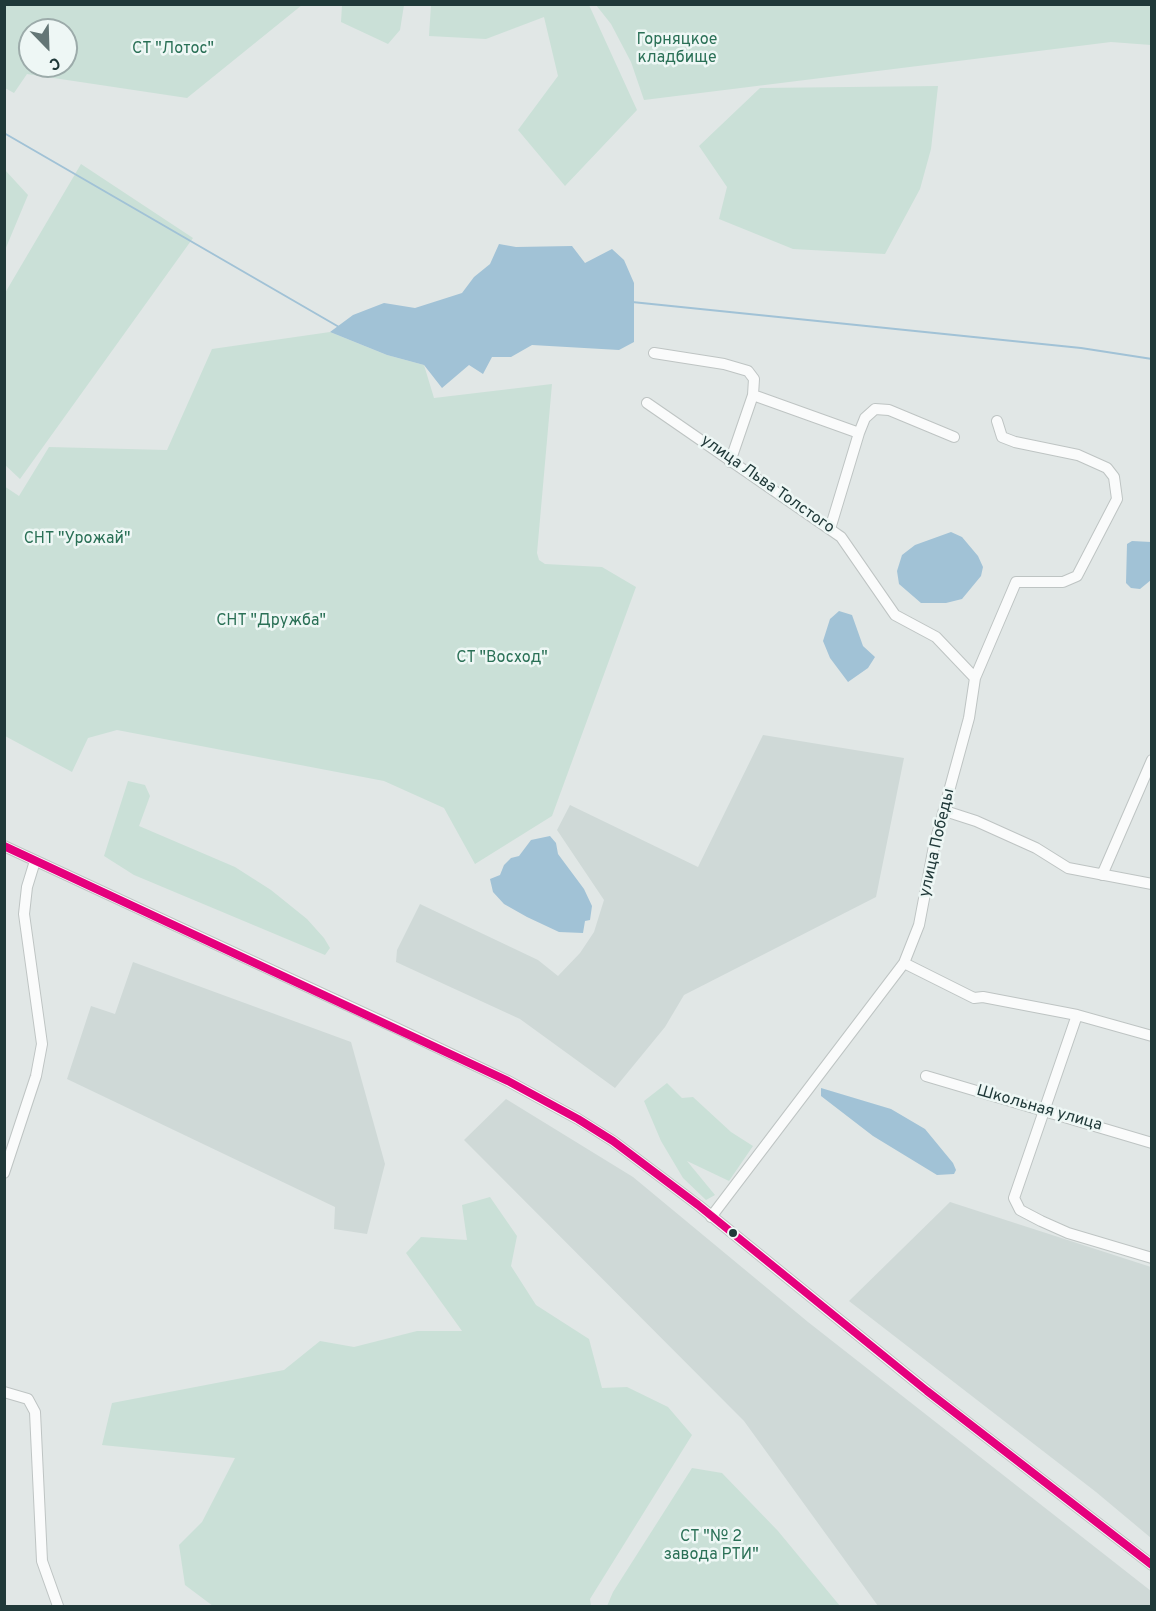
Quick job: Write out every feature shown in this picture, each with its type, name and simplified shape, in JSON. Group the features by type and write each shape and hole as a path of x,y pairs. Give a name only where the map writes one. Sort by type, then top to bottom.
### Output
{"street":[{"path":"654,353 724,364 748,371 754,379 753,395 730,462"},
{"path":"753,395 859,433"},
{"name":"улица Льва Толстого","path":"647,403 841,537 895,615 936,637 975,678"},
{"path":"830,529 859,433 865,418 875,408 889,410 954,437"},
{"name":"улица Победы","path":"711,1217 904,963 919,925 934,846 969,718 975,678 1016,582 1064,582 1077,576 1117,499 1114,477 1107,468 1078,455 1002,437 997,422"},
{"path":"1102,875 1152,760"},
{"path":"945,811 976,821 1036,848 1068,868 1152,884"},
{"path":"4,846 508,1081 578,1119 613,1141 711,1217 917,1384 1152,1565"},
{"path":"4,1173 36,1076 42,1044 24,914 27,887 35,861"},
{"path":"904,963 974,998 982,997 1077,1015 1152,1036"},
{"path":"1077,1015 1015,1192 1017,1206 1029,1216 1068,1233 1152,1258"},
{"name":"Школьная улица","path":"926,1076 1152,1143"},
{"path":"4,1392 28,1399 35,1412 42,1561 58,1606"}],"shaded area":[{"path":"763,735 904,758 876,897 684,995 665,1027 615,1088 520,1019 396,962 397,950 420,904 538,960 558,976 580,953 594,932 604,900 557,830 570,805 698,867"},
{"path":"133,962 351,1042 385,1164 367,1234 334,1229 335,1207 67,1079 91,1006 115,1014"},
{"path":"506,1099 633,1177 808,1322 1151,1591 1151,1606 878,1606 744,1421 464,1140"},
{"path":"950,1202 1151,1267 1151,1538 1096,1492 849,1301"}],"green space":[{"name":"СТ \"Лотос\"","path":"5,4 302,5 187,98 54,78 78,78 78,18 18,18 18,78 24,78 14,93 5,88"},
{"path":"342,5 404,5 400,30 388,44 341,22"},
{"path":"431,5 589,5 637,110 565,186 518,130 558,76 544,17 486,39 429,36"},
{"name":"Горняцкое кладбище","path":"596,5 1151,5 1151,45 1111,42 644,100 631,62 611,24"},
{"path":"938,86 931,149 920,189 885,254 793,249 719,219 727,187 699,146 760,88"},
{"path":"81,164 193,238 20,479 5,465 5,293"},
{"path":"5,170 28,195 5,250"},
{"path":"330,332 387,355 424,365 434,398 552,384 537,553 539,560 545,564 602,567 636,587 552,816 475,864 444,808 384,781 117,730 88,738 72,772 5,736 4,486 19,496 49,447 167,450 212,349"},
{"path":"128,781 145,785 150,796 139,826 235,867 271,890 307,919 324,938 330,948 325,955 134,875 104,856"},
{"path":"667,1083 682,1098 693,1097 731,1132 753,1146 729,1181 687,1161 715,1195 706,1200 683,1178 661,1141 644,1101"},
{"path":"490,1197 517,1236 511,1266 536,1305 589,1339 602,1388 627,1387 668,1407 692,1435 590,1599 591,1606 213,1606 185,1585 179,1545 202,1522 235,1458 102,1445 112,1403 284,1370 320,1341 354,1347 417,1331 462,1331 406,1253 421,1237 467,1240 462,1205"},
{"name":"СТ \"№ 2 завода РТИ\"","path":"692,1468 722,1473 778,1531 840,1606 607,1606 613,1592"}],"water":[{"path":"499,244 516,247 572,246 585,263 612,249 624,260 634,283 634,342 619,350 532,345 511,357 492,357 483,374 469,365 442,388 424,365 387,355 330,332 353,315 384,303 415,308 462,293 474,277 490,264"},
{"path":"951,532 962,537 978,556 983,567 981,576 962,599 946,603 921,603 899,584 897,571 902,555 915,545"},
{"path":"1132,541 1151,542 1151,580 1140,589 1131,588 1126,583 1127,544"},
{"path":"839,611 852,615 863,646 875,657 868,668 848,682 830,658 823,641 830,619"},
{"path":"550,836 556,843 558,854 584,889 592,906 590,920 585,921 583,933 559,932 504,904 493,892 490,879 500,875 504,865 511,858 519,856 531,840"},
{"path":"821,1088 891,1109 925,1129 953,1163 956,1170 954,1174 937,1175 873,1136 821,1096"}],"waterway":[{"path":"4,133 339,327"},
{"path":"632,302 1081,348 1152,359"}],"transit line":[{"path":"4,846 508,1081 578,1119 613,1141 698,1205 927,1391 1152,1565"}],"park label":[{"name":"СНТ \"Урожай\"","path":"77,540"},
{"name":"СНТ \"Дружба\"","path":"271,622"},
{"name":"СТ \"Восход\"","path":"502,659"}]}
